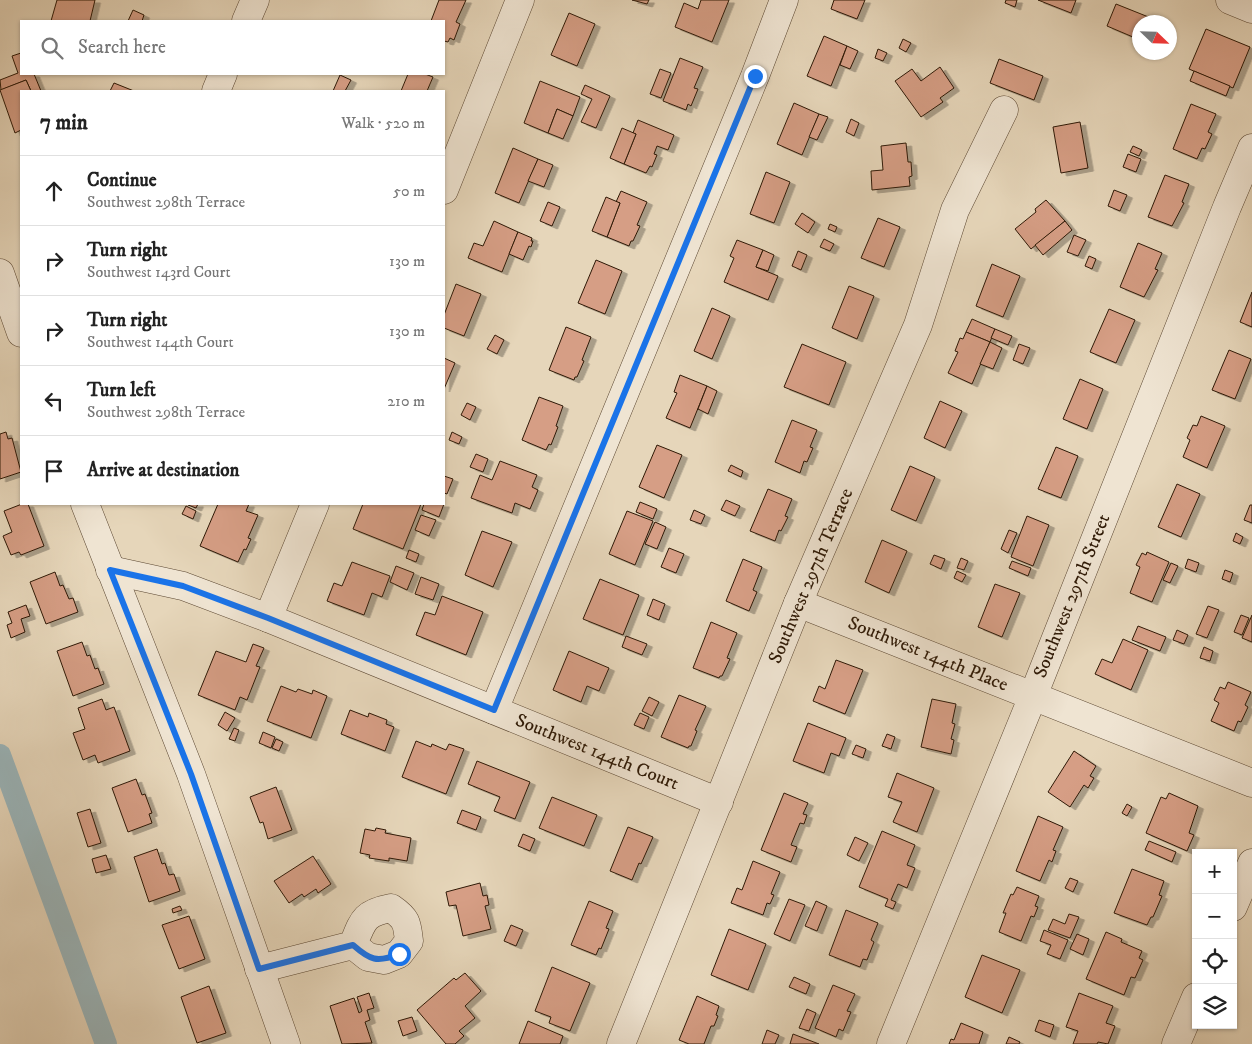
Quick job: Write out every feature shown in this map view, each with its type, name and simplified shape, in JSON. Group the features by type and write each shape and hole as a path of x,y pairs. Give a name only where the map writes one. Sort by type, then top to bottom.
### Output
{"street":[{"path":"246,20 255,0"},
{"path":"445,188 520,0"},
{"path":"494,710 784,0"},
{"path":"1230,0 1252,9"},
{"path":"216,90 223,75"},
{"name":"Southwest 297th Terrace","path":"621,1044 798,603 918,325 955,210 1004,110"},
{"name":"Southwest 297th Street","path":"891,1044 1033,696 1226,207 1252,148"},
{"path":"0,273 20,329"},
{"path":"85,505 191,774 286,1044"},
{"path":"268,618 315,505"},
{"name":"Southwest 144th Court","path":"110,570 183,586 268,618 719,802"},
{"name":"Southwest 144th Place","path":"798,603 1252,783"},
{"path":"1237,899 1251,867"},
{"path":"259,969 353,945"},
{"path":"1176,1044 1192,1006"}],"building":[{"path":"57,0 95,0 90,20 51,20"},
{"path":"439,0 466,0 456,22 460,24 454,40 450,38 448,42 445,41 445,20 431,20"},
{"path":"632,0 649,0 647,4"},
{"path":"701,0 729,0 712,42 675,27 684,3 698,9"},
{"path":"834,0 865,0 857,19 831,9"},
{"path":"1006,0 1017,0 1015,7 1005,3"},
{"path":"1038,0 1076,0 1071,13"},
{"path":"1116,4 1144,15 1132,15 1132,37 1107,26"},
{"path":"133,10 144,15 142,20 128,20"},
{"path":"569,13 595,24 577,66 551,55"},
{"path":"1206,29 1250,47 1233,88 1189,69"},
{"path":"824,36 847,46 831,86 807,76"},
{"path":"903,39 911,43 906,52 899,48"},
{"path":"847,46 858,51 850,69 840,65"},
{"path":"878,49 887,53 883,61 875,58"},
{"path":"20,53 20,75 34,75 41,90 31,90 26,80 1,90 0,80 18,73 12,56"},
{"path":"680,58 703,67 694,88 698,89 691,106 688,104 686,110 663,101"},
{"path":"999,59 1043,76 1034,100 990,83"},
{"path":"940,67 954,88 940,98 943,102 921,117 895,81 912,69 921,81"},
{"path":"660,69 671,73 661,98 650,94"},
{"path":"1194,71 1230,86 1226,96 1190,81"},
{"path":"340,75 351,80 346,90 333,90"},
{"path":"408,75 428,75 433,77 427,90 401,90"},
{"path":"26,80 31,90 20,90 20,130 15,133 0,90"},
{"path":"540,81 580,97 573,116 557,109 548,133 524,123"},
{"path":"114,83 132,90 110,90"},
{"path":"585,85 610,96 596,128 581,122 592,99 581,94"},
{"path":"794,103 819,114 802,155 777,144"},
{"path":"1191,104 1216,114 1208,132 1212,134 1205,149 1202,148 1197,159 1173,149"},
{"path":"557,109 573,116 563,139 548,133"},
{"path":"819,114 828,117 817,140 809,137"},
{"path":"851,119 859,123 854,136 846,132"},
{"path":"638,120 674,135 668,150 657,146 654,154 657,155 652,167 650,166 646,173 624,164 636,134 633,133"},
{"path":"1080,122 1088,168 1061,173 1053,127"},
{"path":"622,128 636,134 624,164 610,158"},
{"path":"906,143 908,162 911,162 912,176 909,177 910,186 872,190 871,171 883,170 881,146"},
{"path":"1133,146 1142,150 1139,156 1130,152"},
{"path":"513,148 538,159 519,203 495,193"},
{"path":"1128,154 1141,159 1136,172 1123,167"},
{"path":"538,159 553,165 544,187 528,181"},
{"path":"766,172 790,182 774,223 750,214"},
{"path":"1165,175 1189,184 1182,202 1184,203 1172,226 1148,217"},
{"path":"1114,190 1127,195 1120,211 1108,206"},
{"path":"621,191 647,202 637,225 640,226 629,246 607,237 620,203 616,202"},
{"path":"606,197 620,203 607,237 592,231"},
{"path":"1046,200 1065,221 1031,249 1015,229 1036,212 1035,209"},
{"path":"548,202 560,207 552,226 540,221"},
{"path":"802,213 815,222 808,233 795,224"},
{"path":"878,218 900,227 884,267 861,258"},
{"path":"494,221 518,232 502,272 468,258 474,243 483,246"},
{"path":"1065,221 1072,230 1043,255 1035,245"},
{"path":"830,224 837,227 835,232 828,229"},
{"path":"518,232 532,238 531,241 533,241 523,260 509,254"},
{"path":"1074,235 1086,240 1078,256 1067,252"},
{"path":"824,239 834,244 830,251 820,247"},
{"path":"737,240 763,250 756,267 778,276 768,300 724,282 734,258 730,256"},
{"path":"1138,243 1162,253 1155,269 1158,270 1144,297 1120,287"},
{"path":"763,250 774,255 768,271 756,267"},
{"path":"798,251 807,255 801,270 792,266"},
{"path":"1089,256 1096,259 1092,269 1085,266"},
{"path":"596,260 622,271 605,314 578,303"},
{"path":"992,264 1020,276 1003,317 976,306"},
{"path":"456,284 481,294 464,336 445,328 445,312"},
{"path":"849,286 874,296 857,339 832,328"},
{"path":"1252,292 1252,327 1240,322"},
{"path":"712,308 730,316 712,359 694,351"},
{"path":"1109,309 1135,320 1116,363 1090,352"},
{"path":"972,319 995,329 990,342 966,332"},
{"path":"566,327 591,337 582,360 584,361 574,380 549,370"},
{"path":"995,329 1012,336 1008,345 991,338"},
{"path":"966,332 990,342 972,384 948,373 958,352 955,351 960,338 963,339"},
{"path":"495,335 504,340 497,354 487,349"},
{"path":"990,342 1002,348 993,369 980,364"},
{"path":"802,344 846,362 829,405 784,387"},
{"path":"1019,344 1030,348 1023,364 1013,360"},
{"path":"1229,350 1251,359 1235,399 1212,390"},
{"path":"445,358 455,363 445,387"},
{"path":"680,375 707,386 690,428 666,418 677,393 674,392"},
{"path":"1080,379 1103,389 1087,429 1063,419"},
{"path":"707,386 717,391 708,414 698,409"},
{"path":"539,397 563,406 556,426 558,427 551,445 549,444 546,450 522,440"},
{"path":"940,401 962,411 945,448 924,438"},
{"path":"467,403 476,407 470,420 461,415"},
{"path":"1201,416 1225,426 1207,468 1183,457 1190,440 1187,438 1193,425 1197,426"},
{"path":"792,420 817,430 810,447 813,448 807,462 804,461 800,473 775,462"},
{"path":"6,432 8,439 12,438 20,472 0,479 0,434"},
{"path":"452,432 462,437 459,444 449,440"},
{"path":"657,445 682,455 664,498 639,487"},
{"path":"1056,447 1078,456 1061,498 1038,489"},
{"path":"476,454 488,459 483,472 470,467"},
{"path":"500,461 537,475 532,487 538,490 530,509 515,503 512,513 471,498 480,475 492,480"},
{"path":"731,465 743,471 741,477 728,471"},
{"path":"910,466 935,477 916,521 891,510"},
{"path":"445,476 453,479 447,494 445,493"},
{"path":"1177,484 1200,494 1181,537 1158,527"},
{"path":"768,489 792,499 785,516 788,517 781,531 779,530 775,541 750,531"},
{"path":"726,500 740,506 735,516 721,510"},
{"path":"640,502 657,509 653,519 636,512"},
{"path":"20,505 28,505 44,546 21,555 19,552 11,555 3,536 12,532 4,511"},
{"path":"218,505 249,505 246,511 258,515 248,538 251,539 238,562 200,546"},
{"path":"363,505 421,505 403,549 353,529"},
{"path":"424,505 444,505 439,517 422,510"},
{"path":"1250,505 1252,505 1252,523 1244,520"},
{"path":"186,506 196,511 193,519 182,514"},
{"path":"694,510 705,515 701,524 690,520"},
{"path":"627,511 653,521 635,565 609,554"},
{"path":"421,515 436,520 429,536 415,530"},
{"path":"1027,516 1049,525 1033,566 1011,557"},
{"path":"655,522 666,527 657,549 645,544"},
{"path":"1009,530 1017,533 1008,553 1001,549"},
{"path":"482,531 512,542 493,587 465,575"},
{"path":"1236,533 1243,537 1240,544 1233,541"},
{"path":"882,540 907,551 889,593 865,582"},
{"path":"669,548 684,554 676,573 661,567"},
{"path":"409,550 419,554 416,562 406,558"},
{"path":"1147,552 1169,562 1152,602 1130,593 1140,567 1136,565 1142,553 1146,555"},
{"path":"934,555 945,559 941,569 930,564"},
{"path":"961,558 968,561 964,570 957,568"},
{"path":"743,559 762,567 753,590 757,592 749,611 726,601"},
{"path":"1188,559 1199,563 1196,572 1185,568"},
{"path":"1012,561 1031,568 1028,576 1009,568"},
{"path":"352,562 390,576 382,597 372,593 364,615 327,601 334,583 342,586"},
{"path":"1171,563 1178,566 1170,583 1163,580"},
{"path":"396,566 414,573 407,590 390,582"},
{"path":"1225,570 1233,573 1230,582 1222,579"},
{"path":"957,571 966,575 962,582 954,578"},
{"path":"55,572 60,586 63,585 69,599 73,598 78,612 46,624 30,582"},
{"path":"421,577 439,584 433,600 415,594"},
{"path":"600,579 639,595 623,635 583,619"},
{"path":"995,584 1020,593 1002,637 978,627"},
{"path":"442,596 483,612 466,655 416,635 425,612 435,615"},
{"path":"653,599 665,604 659,620 647,615"},
{"path":"26,605 30,616 21,619 25,632 11,638 7,625 12,623 8,612"},
{"path":"1208,606 1219,610 1207,638 1196,634"},
{"path":"1241,615 1249,618 1242,635 1234,632"},
{"path":"1252,615 1252,642 1242,638"},
{"path":"711,622 737,633 727,658 730,659 722,676 719,678 693,668"},
{"path":"1138,626 1166,637 1160,651 1132,640"},
{"path":"1177,630 1188,635 1184,644 1173,640"},
{"path":"626,636 647,644 642,655 622,647"},
{"path":"1123,639 1148,650 1131,690 1095,674 1102,659 1112,663"},
{"path":"82,642 87,656 90,655 95,669 98,668 104,684 73,696 57,651"},
{"path":"253,644 264,648 256,666 260,667 247,700 240,697 235,710 198,695 216,651 246,662"},
{"path":"1204,647 1213,651 1210,661 1200,658"},
{"path":"569,651 609,668 599,691 587,686 581,702 553,690"},
{"path":"836,660 863,670 845,714 813,701 819,686 825,689"},
{"path":"1228,682 1251,692 1245,705 1248,707 1241,722 1238,721 1234,731 1211,721 1219,703 1214,700 1220,687 1225,689"},
{"path":"281,686 296,692 298,689 312,694 313,690 327,696 311,738 267,721"},
{"path":"679,695 706,706 695,730 697,731 691,746 688,748 661,737"},
{"path":"649,697 659,702 652,716 642,711"},
{"path":"102,699 106,710 114,707 130,751 98,763 95,755 83,760 73,733 85,729 78,708"},
{"path":"932,699 956,704 952,723 955,724 951,739 954,740 951,754 921,747"},
{"path":"350,710 368,717 369,713 387,720 386,724 394,727 385,751 341,734"},
{"path":"225,712 235,718 227,731 218,725"},
{"path":"640,713 649,717 644,729 634,725"},
{"path":"808,723 846,738 839,756 831,753 824,773 793,761"},
{"path":"234,728 239,730 235,741 229,739"},
{"path":"263,732 275,737 271,748 259,743"},
{"path":"887,734 895,737 891,749 882,746"},
{"path":"276,739 283,742 279,751 272,748"},
{"path":"416,741 431,747 432,744 446,750 449,744 464,749 446,794 402,777"},
{"path":"856,745 866,749 863,758 852,754"},
{"path":"1074,751 1096,766 1090,776 1094,778 1088,788 1084,785 1070,807 1048,792"},
{"path":"477,761 530,782 515,819 494,811 500,797 468,784"},
{"path":"897,773 934,788 917,832 893,822 902,802 888,797"},
{"path":"136,779 142,795 145,794 152,813 149,814 152,823 128,832 112,788"},
{"path":"276,787 292,830 268,839 263,822 260,823 250,797"},
{"path":"784,793 808,803 803,814 807,815 804,824 800,823 791,845 797,847 791,862 761,850"},
{"path":"1169,793 1198,806 1189,833 1194,835 1187,851 1146,833 1161,797 1166,799"},
{"path":"552,797 597,815 584,846 539,828"},
{"path":"1127,804 1132,807 1127,816 1122,813"},
{"path":"90,809 101,843 88,847 77,813"},
{"path":"462,810 481,817 476,830 457,823"},
{"path":"1038,816 1063,827 1053,850 1056,851 1052,862 1049,860 1040,881 1016,871"},
{"path":"628,827 653,837 632,880 610,871"},
{"path":"376,828 386,830 385,833 411,838 407,861 389,858 389,861 369,858 370,855 360,853 365,829 375,831"},
{"path":"882,831 915,845 907,865 915,868 907,888 898,884 891,900 896,902 893,909 885,906 888,899 859,887"},
{"path":"523,834 535,839 530,851 518,846"},
{"path":"855,837 868,843 859,861 847,855"},
{"path":"1149,841 1176,852 1172,862 1145,850"},
{"path":"157,849 162,864 165,863 169,875 174,874 180,891 149,902 134,857"},
{"path":"106,855 111,869 96,873 92,859"},
{"path":"313,856 331,884 318,893 316,889 304,897 302,894 289,903 274,881"},
{"path":"753,861 780,872 771,894 774,895 770,904 767,903 763,915 731,903 737,888 742,890"},
{"path":"1132,869 1164,881 1159,895 1162,896 1153,917 1151,917 1147,925 1114,913"},
{"path":"1070,878 1078,881 1073,892 1065,888"},
{"path":"480,883 483,896 487,895 489,905 485,906 491,929 463,936 456,905 449,906 446,892"},
{"path":"1017,887 1039,896 1035,906 1038,907 1034,917 1031,916 1021,941 999,932 1006,913 1003,913 1011,894 1013,895"},
{"path":"789,899 805,905 790,941 774,934"},
{"path":"589,901 613,911 606,928 609,929 601,949 599,948 596,955 571,945"},
{"path":"816,901 827,906 817,931 805,926"},
{"path":"180,906 182,910 173,913 172,909"},
{"path":"846,910 878,923 871,940 874,942 867,960 863,959 860,967 829,955"},
{"path":"1069,914 1079,917 1070,938 1048,930 1053,919 1065,924"},
{"path":"189,916 205,959 179,969 162,925"},
{"path":"511,925 523,930 516,946 504,941"},
{"path":"729,929 766,944 748,990 711,975"},
{"path":"1044,930 1068,940 1060,959 1047,954 1051,945 1040,941"},
{"path":"1106,932 1122,939 1121,942 1142,951 1139,958 1143,960 1135,978 1131,977 1124,995 1086,979"},
{"path":"1077,934 1089,939 1083,955 1070,949"},
{"path":"982,955 1020,970 1002,1013 965,997"},
{"path":"552,967 590,983 570,1031 549,1023 551,1017 535,1011"},
{"path":"465,973 481,991 465,1006 475,1018 459,1031 464,1036 455,1044 446,1044 417,1010 454,978 456,980"},
{"path":"794,977 810,984 806,994 789,987"},
{"path":"833,985 855,994 847,1011 851,1012 843,1031 839,1029 836,1037 815,1028"},
{"path":"209,986 226,1033 197,1043 181,997"},
{"path":"369,993 374,1008 367,1010 370,1020 365,1022 372,1043 342,1044 330,1006 354,998 359,1013 362,1011 357,997"},
{"path":"1079,993 1113,1006 1106,1023 1115,1026 1108,1044 1098,1042 1097,1044 1073,1044 1078,1031 1066,1027"},
{"path":"697,996 719,1006 716,1015 718,1016 714,1026 711,1026 704,1044 689,1044 679,1040"},
{"path":"807,1009 816,1013 809,1031 799,1028"},
{"path":"412,1017 417,1031 403,1036 398,1021"},
{"path":"1039,1020 1054,1025 1050,1037 1035,1031"},
{"path":"528,1021 563,1036 560,1044 519,1044"},
{"path":"961,1023 983,1032 979,1044 949,1044 951,1039 954,1040"},
{"path":"767,1030 779,1035 775,1044 762,1044"},
{"path":"793,1034 819,1044 790,1044"},
{"path":"1009,1037 1020,1042 1019,1044 1006,1044"}],"waterway":[{"path":"0,755 106,1044"}],"route":[{"path":"399,954 384,960 368,957 353,945 259,969 191,774 110,570 183,586 268,618 494,710 755,76"}]}
